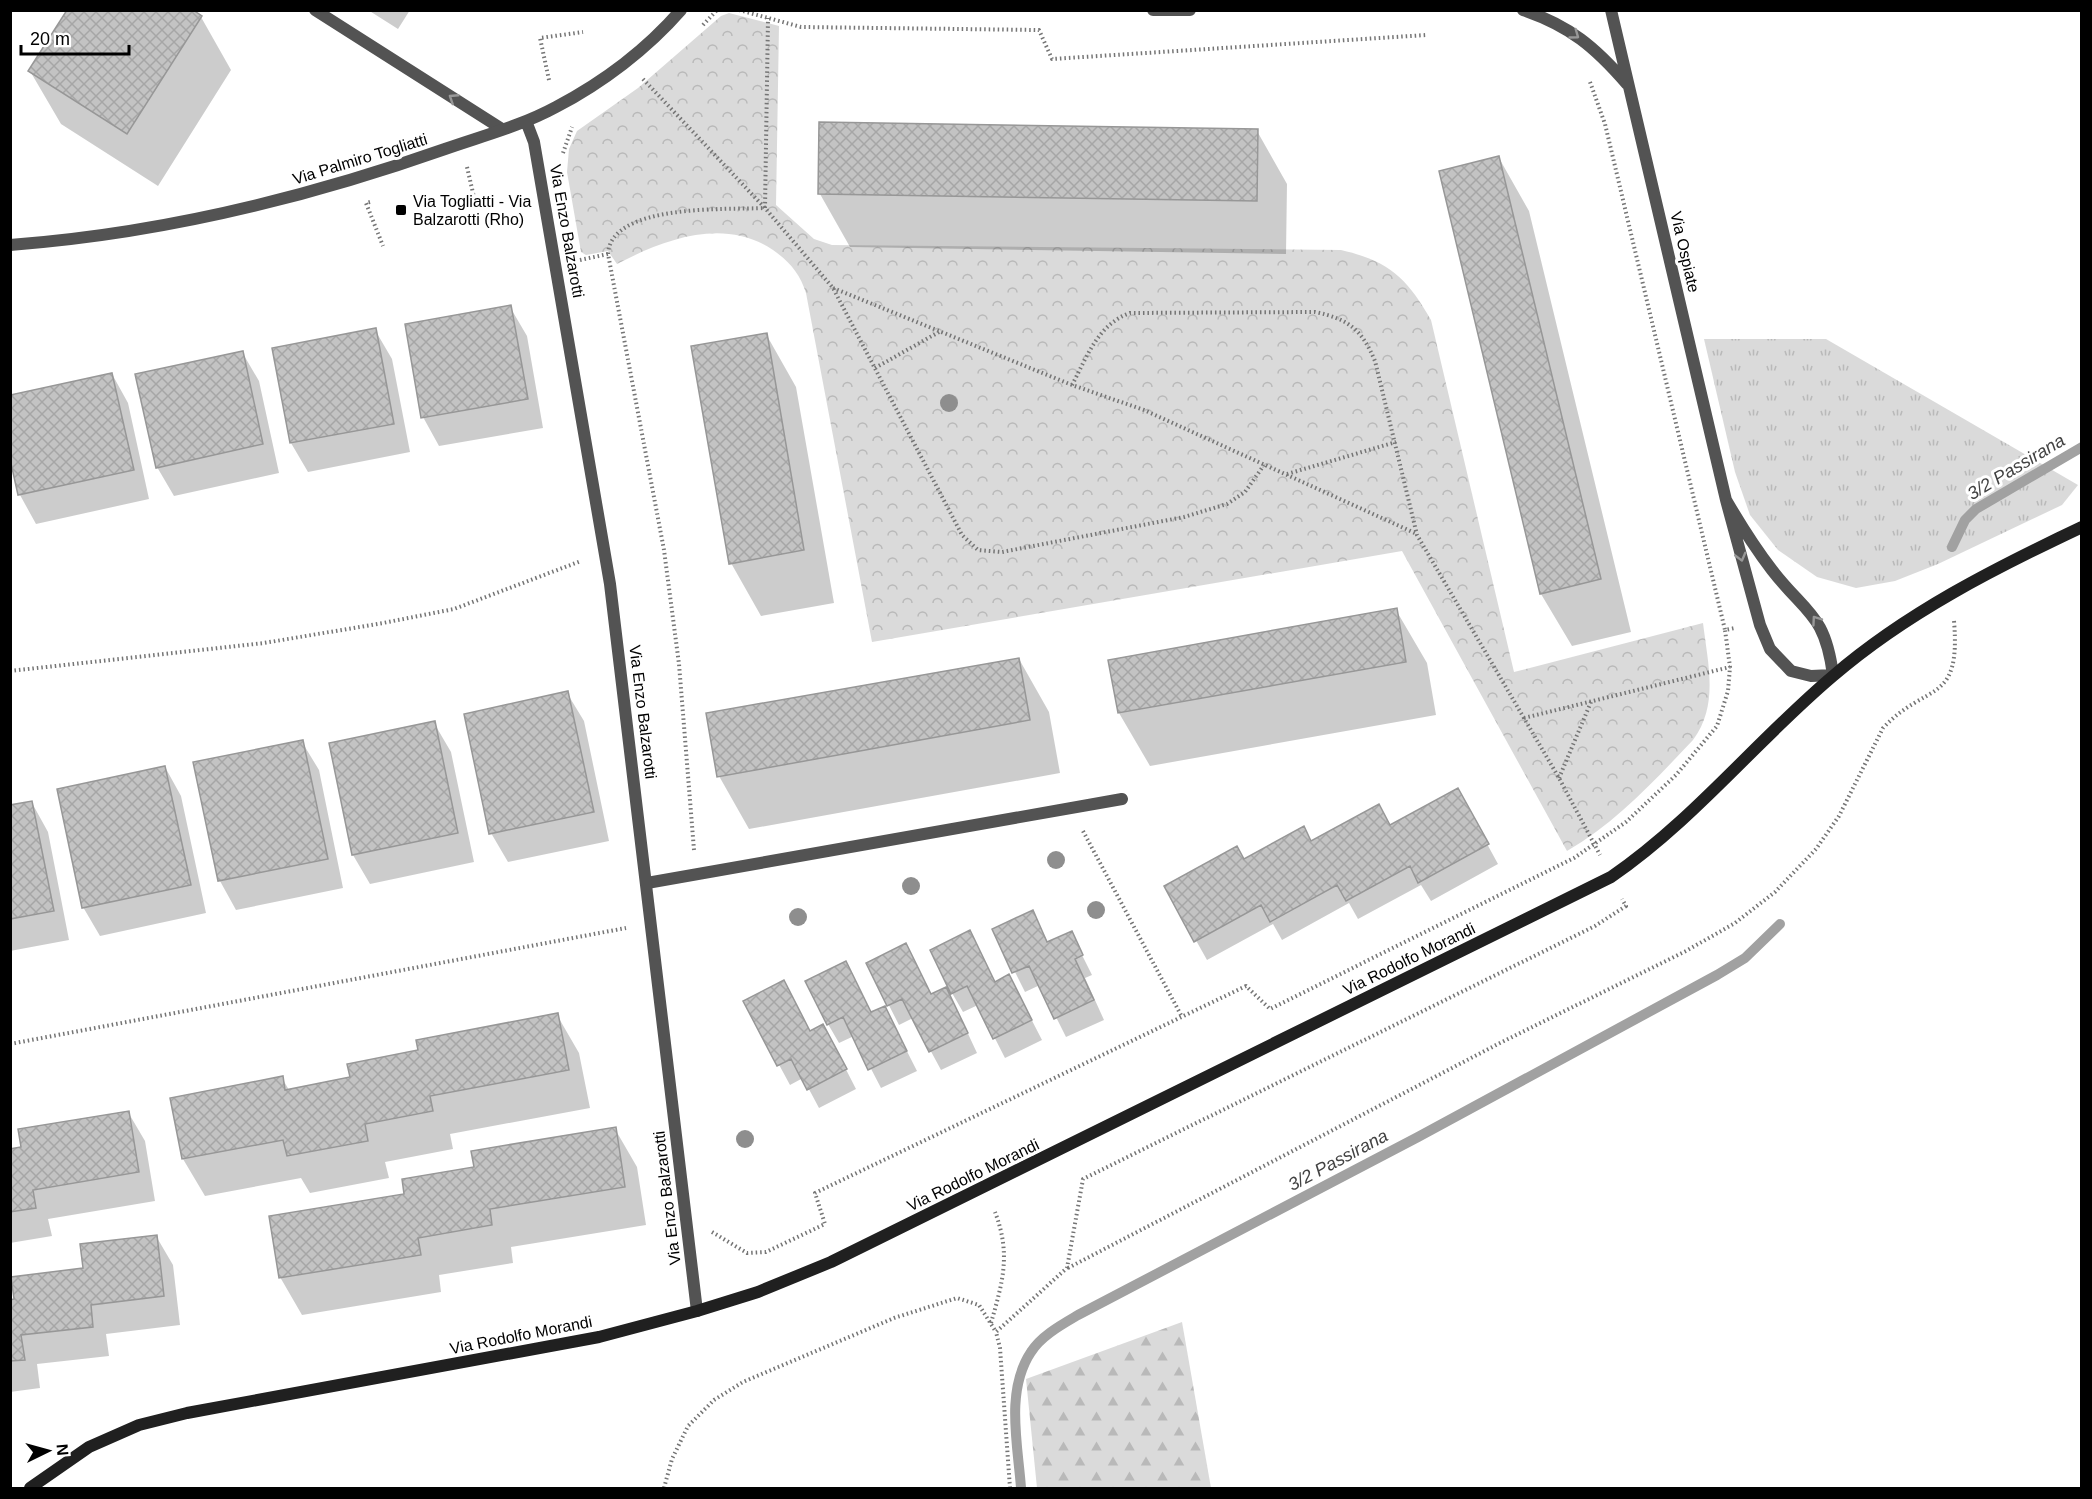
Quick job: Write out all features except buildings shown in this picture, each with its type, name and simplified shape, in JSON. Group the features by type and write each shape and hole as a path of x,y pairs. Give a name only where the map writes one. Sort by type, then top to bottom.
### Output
{"street":[{"path":"315,10 502,129"},
{"name":"Via Palmiro Togliatti","path":"10,244 109,233 261,204 347,182 526,121 592,85 633,56 681,10"},
{"path":"1153,10 1190,10"},
{"path":"1522,10 1552,20 1571,30 1602,55 1630,87"},
{"name":"Via Ospiate","path":"1611,10 1726,500 1759,622 1770,649 1791,671 1811,676 1833,675 1830,648 1821,626 1773,572 1726,500"},
{"name":"Via Enzo Balzarotti","path":"526,121 534,142 561,289 605,552 652,923 697,1311"},
{"path":"1833,675 1952,594 2020,556 2082,527"},
{"name":"Via Rodolfo Morandi","path":"30,1488 89,1447 138,1425 187,1413 599,1337 758,1292 831,1262 1591,888 1647,852 1716,791 1833,675"},
{"path":"647,883 1122,799"}],"path":[{"path":"701,26 717,10"},
{"path":"740,10 801,27 1039,30 1052,58 1426,35"},
{"path":"765,208 768,18"},
{"path":"549,80 540,38 583,32"},
{"path":"633,84 651,70"},
{"path":"708,1231 747,1253 766,1252 825,1224 815,1193 1246,986 1270,1010 1529,882 1594,844 1626,822 1700,750 1717,726 1728,691 1730,667 1725,630 1605,124 1586,72"},
{"path":"642,78 765,208 833,288 962,535 978,550 1002,552 1195,514 1227,504 1245,492 1264,465"},
{"path":"562,159 563,148 574,123"},
{"path":"458,170 467,166 476,206"},
{"path":"378,199 366,203 383,246"},
{"path":"696,874 678,664 664,550 608,254 612,239 623,229 654,214 765,208"},
{"path":"576,261 608,254"},
{"path":"833,288 1072,385 1144,410 1417,535"},
{"path":"1072,385 1101,332 1114,318 1130,313 1315,312 1337,317 1353,327 1367,342 1375,361 1417,535 1559,778 1594,844"},
{"path":"875,368 939,331"},
{"path":"1287,474 1396,442"},
{"path":"10,671 264,643 453,609 605,552"},
{"path":"996,1332 1067,1268 1498,1044 1686,951 1735,923 1775,892 1816,849 1839,816 1883,728 1893,717 1940,688 1952,674 1956,644 1952,594"},
{"path":"1725,630 1759,622"},
{"path":"1524,718 1730,667"},
{"path":"1559,778 1591,702"},
{"path":"1072,833 1083,831 1182,1017"},
{"path":"1067,1268 1083,1179 1595,926 1626,906 1620,896"},
{"path":"10,1044 652,923"},
{"path":"991,1324 1002,1284 1005,1257 1005,1237 995,1212"},
{"path":"664,1488 672,1459 688,1426 714,1400 743,1382 894,1318 957,1298 979,1305 996,1332 1000,1348 1010,1488"}],"green space":[{"path":"729,13 779,26 776,205 814,239 832,245 1341,250 1358,254 1395,273 1414,293 1431,320 1514,672 1703,623 1709,669 1709,698 1701,727 1693,740 1619,814 1567,851 1402,551 872,642 806,293 794,269 773,250 754,240 715,233 675,240 617,264 608,251 586,255 581,252 567,172 569,149 577,131 638,88 721,16"},
{"path":"1704,339 1826,339 2078,485 2062,505 1938,564 1895,581 1856,588 1817,577 1778,550 1750,515 1735,472"},
{"path":"1182,1322 1211,1488 1037,1488 1026,1379"}],"waterway":[{"name":"3/2 Passirana","path":"1952,547 1965,520 1976,509 2082,447"},
{"name":"3/2 Passirana","path":"1021,1488 1015,1418 1018,1384 1031,1352 1052,1331 1078,1315 1418,1137 1717,975 1745,958 1780,924"}],"place":[{"name":"Via Togliatti - Via Balzarotti (Rho)","path":"401,210"}]}
